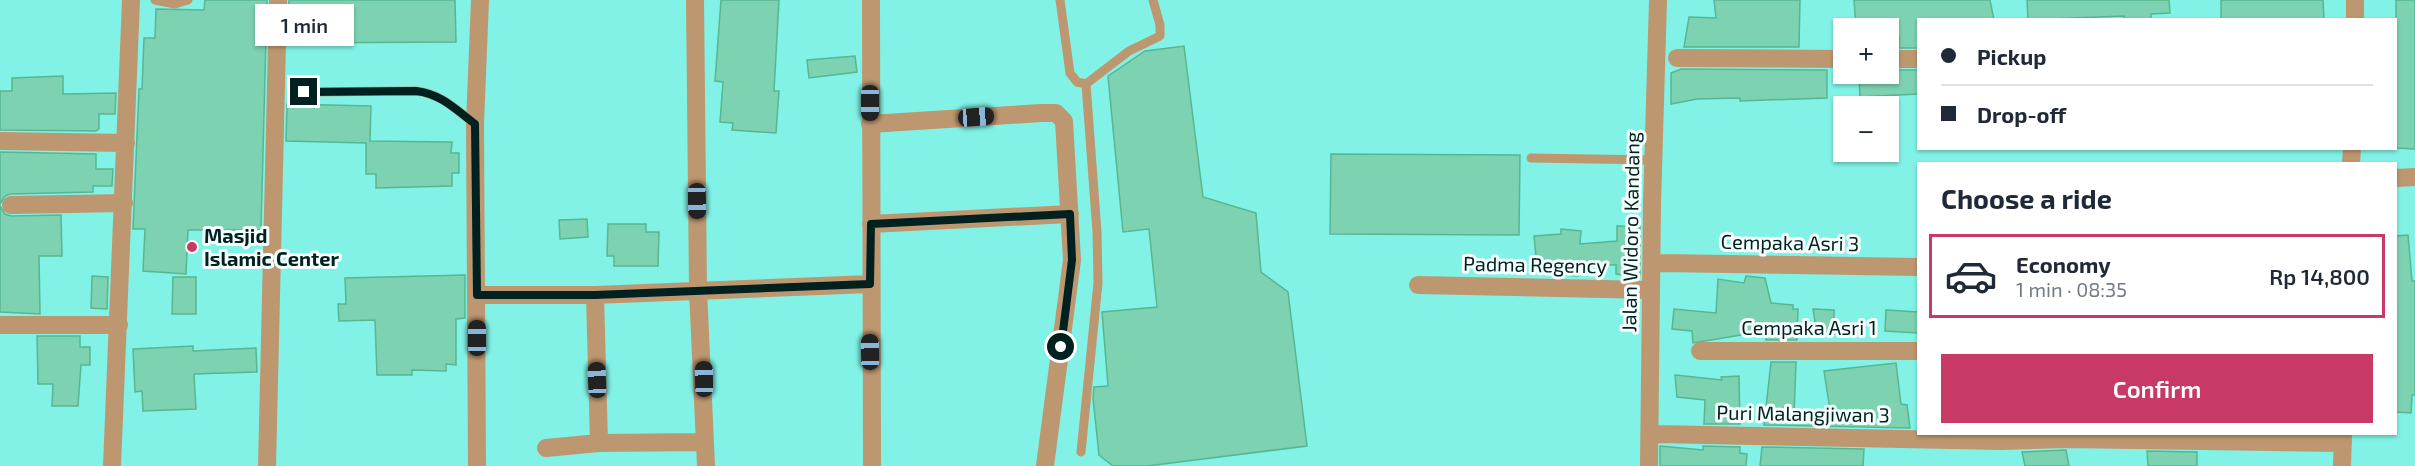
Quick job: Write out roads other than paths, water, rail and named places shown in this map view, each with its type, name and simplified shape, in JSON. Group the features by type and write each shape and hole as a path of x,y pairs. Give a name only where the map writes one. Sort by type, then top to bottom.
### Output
{"street":[{"path":"112,466 131,0"},
{"path":"267,466 278,0"},
{"path":"477,466 475,124 480,0"},
{"path":"694,0 698,290 706,466"},
{"path":"871,0 872,466"},
{"name":"Jalan Widoro Kandang","path":"1649,466 1650,290 1658,0"},
{"path":"2355,0 2355,18"},
{"path":"1677,58 1833,59"},
{"path":"1899,59 1917,59"},
{"path":"870,124 1056,113 1065,121 1072,260 1045,466"},
{"path":"0,141 126,143"},
{"path":"2397,178 2415,177"},
{"path":"11,205 124,203"},
{"path":"871,224 1070,214"},
{"name":"Cempaka Asri 3","path":"1660,263 1917,267"},
{"path":"477,295 595,295 870,284"},
{"name":"Padma Regency","path":"1418,285 1650,290"},
{"path":"595,295 599,443"},
{"path":"0,325 119,325"},
{"name":"Cempaka Asri 1","path":"1700,351 1917,351"},
{"name":"Puri Malangjiwan 3","path":"1657,434 2001,441 2343,438"},
{"path":"2342,466 2343,438"},
{"path":"546,448 599,443 705,442"}],"lane":[{"path":"155,0 175,4 188,0"},
{"path":"1060,0 1070,73 1077,82 1086,84"},
{"path":"1086,84 1129,51 1160,36 1160,25 1153,0"},
{"path":"1081,452 1098,283 1097,232 1086,84"},
{"path":"304,92 394,90 432,93 441,97 475,124"},
{"path":"1531,158 1655,160"}],"place":[{"name":"Masjid Islamic Center","path":"192,247"}]}
